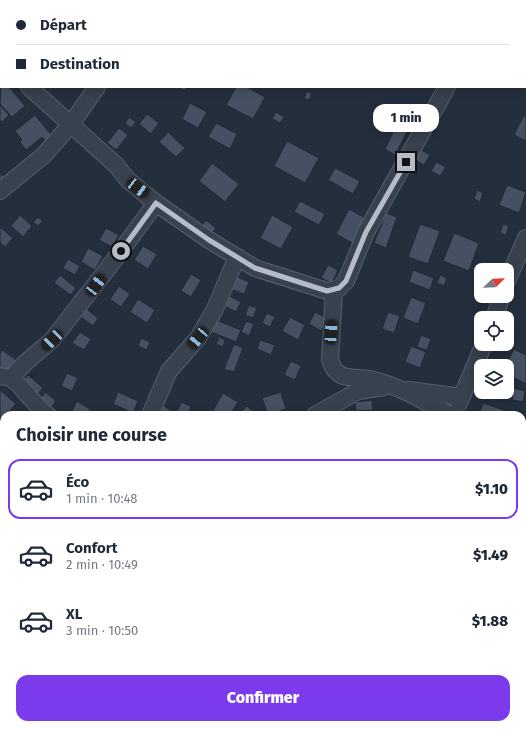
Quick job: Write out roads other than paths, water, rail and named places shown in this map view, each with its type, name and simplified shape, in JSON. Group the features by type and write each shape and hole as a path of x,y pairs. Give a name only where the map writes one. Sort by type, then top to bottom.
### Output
{"street":[{"path":"30,88 116,165 128,180 156,203 209,240 255,268 327,291 339,288 346,281 366,232 446,88"},
{"path":"0,191 44,155 71,124 96,88"},
{"path":"42,411 18,384 6,377 52,340 112,263 156,203"},
{"path":"514,265 526,238"},
{"path":"152,411 169,371 198,338 214,311 237,257"},
{"path":"334,290 330,360 332,367 343,376 376,380 398,389 442,411"},
{"path":"456,411 481,351"},
{"path":"322,411 358,391 384,387 454,396 463,394"}]}
